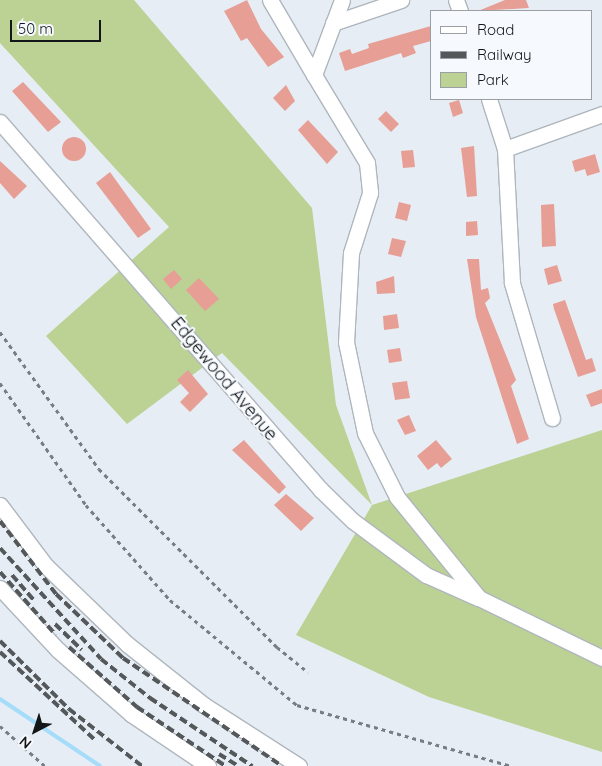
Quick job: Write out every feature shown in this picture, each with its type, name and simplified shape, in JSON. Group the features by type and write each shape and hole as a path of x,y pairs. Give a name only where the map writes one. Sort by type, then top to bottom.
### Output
{"street":[{"path":"270,0 367,163 370,193 351,253 346,342 365,432 397,497 479,598"},
{"path":"314,75 342,0"},
{"path":"333,24 401,0"},
{"path":"489,100 505,149 512,283 552,418"},
{"path":"505,149 602,114"},
{"name":"Edgewood Avenue","path":"0,122 320,489 353,521 426,575 479,598 602,658"},
{"path":"0,505 46,566 127,644 204,705 299,766"},
{"path":"0,588 58,650 131,714 208,766"}],"path":[{"path":"0,332 99,469 277,647 308,672"},
{"path":"0,383 86,506 170,600 297,705 511,766"},
{"path":"0,726 45,766"}],"green space":[{"path":"0,0 134,0 312,208 336,405 372,505 222,353 127,424 46,336 169,227 0,43"},
{"path":"602,430 602,752 429,697 296,635 372,505"}],"building":[{"path":"247,0 261,29 284,57 268,67 247,38 241,41 224,11"},
{"path":"505,0 526,0 529,8 495,10 480,10"},
{"path":"430,26 430,41 413,46 416,53 403,58 401,53 345,71 339,53 350,49 352,54 369,48 368,44"},
{"path":"23,82 61,122 48,132 12,91"},
{"path":"286,85 295,101 285,111 273,98"},
{"path":"459,100 463,113 453,117 449,103"},
{"path":"386,111 399,124 391,132 378,119"},
{"path":"308,120 338,152 327,164 298,130"},
{"path":"74,137 82,141 86,149 82,157 74,161 66,157 62,149 66,141"},
{"path":"474,146 477,196 467,197 461,148"},
{"path":"413,150 415,167 403,168 401,151"},
{"path":"595,154 600,172 587,176 585,169 575,172 572,161"},
{"path":"0,161 27,186 14,199 0,183"},
{"path":"110,172 151,229 138,238 96,183"},
{"path":"399,202 411,205 407,221 395,218"},
{"path":"554,204 556,246 542,247 541,205"},
{"path":"477,221 478,235 466,236 466,222"},
{"path":"392,238 406,241 401,257 388,254"},
{"path":"467,259 479,259 481,290 488,288 490,298 485,303 516,380 511,386 529,439 517,444 476,317"},
{"path":"557,265 562,281 548,285 544,269"},
{"path":"174,270 182,279 171,289 163,279"},
{"path":"394,276 395,293 377,294 376,282"},
{"path":"199,278 219,299 205,311 186,290"},
{"path":"565,300 586,360 592,358 596,371 578,377 553,304"},
{"path":"397,314 399,328 384,330 383,316"},
{"path":"400,348 402,361 389,363 387,350"},
{"path":"188,370 208,394 190,412 180,402 189,393 177,380"},
{"path":"407,381 410,398 395,400 392,383"},
{"path":"602,389 602,403 591,407 586,395"},
{"path":"409,415 416,431 405,435 397,420"},
{"path":"244,440 286,487 279,494 232,450"},
{"path":"436,440 452,459 441,468 437,463 428,470 417,456"},
{"path":"286,494 314,518 301,531 274,505"}],"waterway":[{"path":"0,699 100,766"}],"railway":[{"path":"0,521 56,594 123,658 282,766"},
{"path":"0,548 101,659 150,698 252,766"},
{"path":"0,572 56,635"},
{"path":"12,575 35,601"},
{"path":"55,624 82,650"},
{"path":"0,641 69,709 142,766"},
{"path":"69,647 137,707 224,765"},
{"path":"0,652 94,739"},
{"path":"219,754 238,766"}]}
